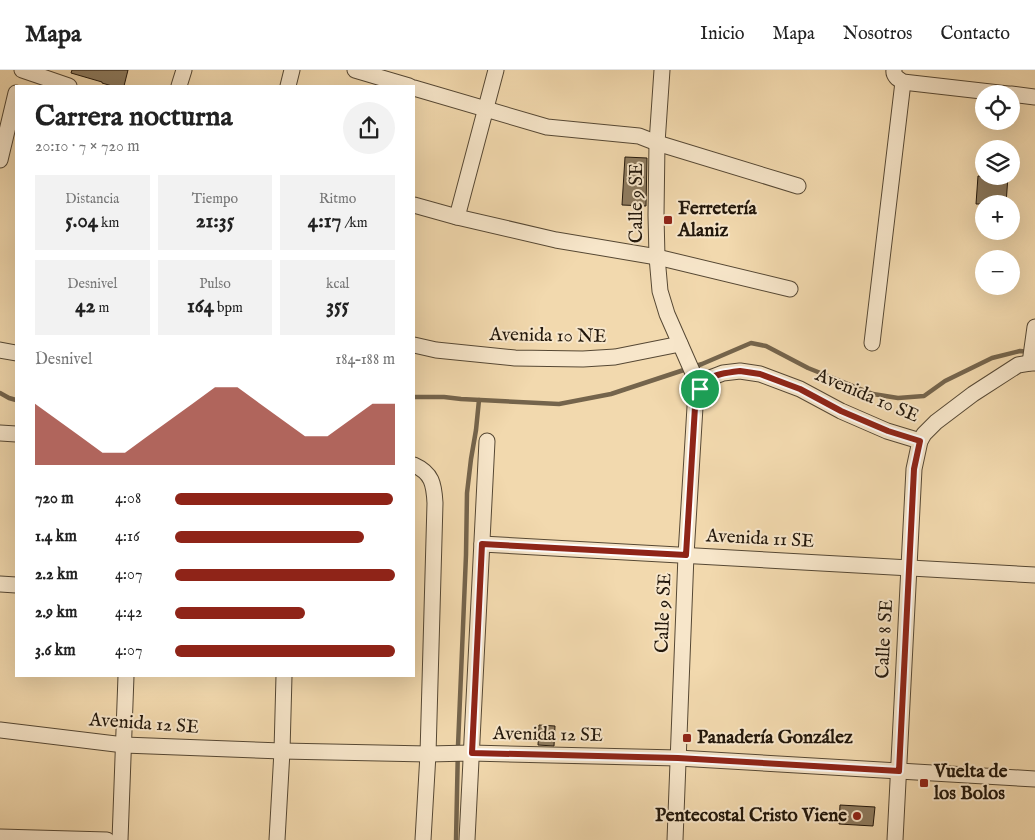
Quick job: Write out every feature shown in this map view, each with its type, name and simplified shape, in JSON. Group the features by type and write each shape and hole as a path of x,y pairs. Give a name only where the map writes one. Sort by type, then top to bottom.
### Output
{"street":[{"path":"18,85 22,70 66,85"},
{"path":"179,85 184,70"},
{"path":"288,85 292,70"},
{"path":"354,70 406,85"},
{"path":"456,217 496,70"},
{"name":"Calle 9 SE","path":"662,70 657,143 656,216 660,291 667,314 698,384 686,555 675,840"},
{"path":"872,343 898,76 975,88"},
{"path":"415,88 547,127 639,136 798,186"},
{"path":"1020,95 1035,97"},
{"path":"0,160 15,97"},
{"path":"415,204 456,217 556,240 657,257 790,289"},
{"path":"1032,360 1034,332"},
{"name":"Avenida 10 NE","path":"415,345 436,350 515,358 583,359 615,357 680,344"},
{"path":"0,350 15,353"},
{"name":"Avenida 10 SE","path":"698,384 723,373 740,371 760,374 800,389 841,411 888,431 920,441 936,422 974,394 1018,365 1032,360"},
{"path":"0,433 15,434"},
{"path":"467,840 468,754 487,441"},
{"name":"Calle 8 SE","path":"895,840 914,469 920,441"},
{"path":"415,465 424,469 430,477 434,488 435,503 428,754 422,840"},
{"name":"Avenida 11 SE","path":"482,544 1035,575"},
{"path":"0,584 15,585"},
{"path":"120,840 126,677"},
{"path":"277,840 284,677"},
{"name":"Avenida 12 SE","path":"0,730 124,745 282,751 678,758 1035,779"},
{"path":"0,837 107,840"}],"building":[{"path":"72,70 128,70 124,85 109,85 71,73"},
{"path":"625,157 647,158 646,206 622,205"},
{"path":"977,185 1007,185 1007,195 977,195"},
{"path":"539,725 555,726 554,746 538,745"},
{"name":"Pentecostal Cristo Viene","path":"840,805 875,807 873,826 839,824"}],"waterway":[{"path":"415,397 559,404 611,394 702,364 751,343 766,346 808,368 873,394 898,398 924,396 945,381 992,358 1020,351 1030,352"},
{"path":"0,393 15,400"},
{"path":"456,840 467,493 479,400"}],"place":[{"name":"Ferretería Alaniz","path":"668,220"},
{"name":"Panadería González","path":"687,738"},
{"name":"Vuelta de los Bolos","path":"924,783"},
{"name":"Pentecostal Cristo Viene","path":"857,816"}],"route":[{"path":"740,371 760,374 800,389 841,411 888,431 920,441 914,469 899,771 678,758 472,753 482,544 686,555 695,407 700,389 710,378 723,373 740,371"}]}
